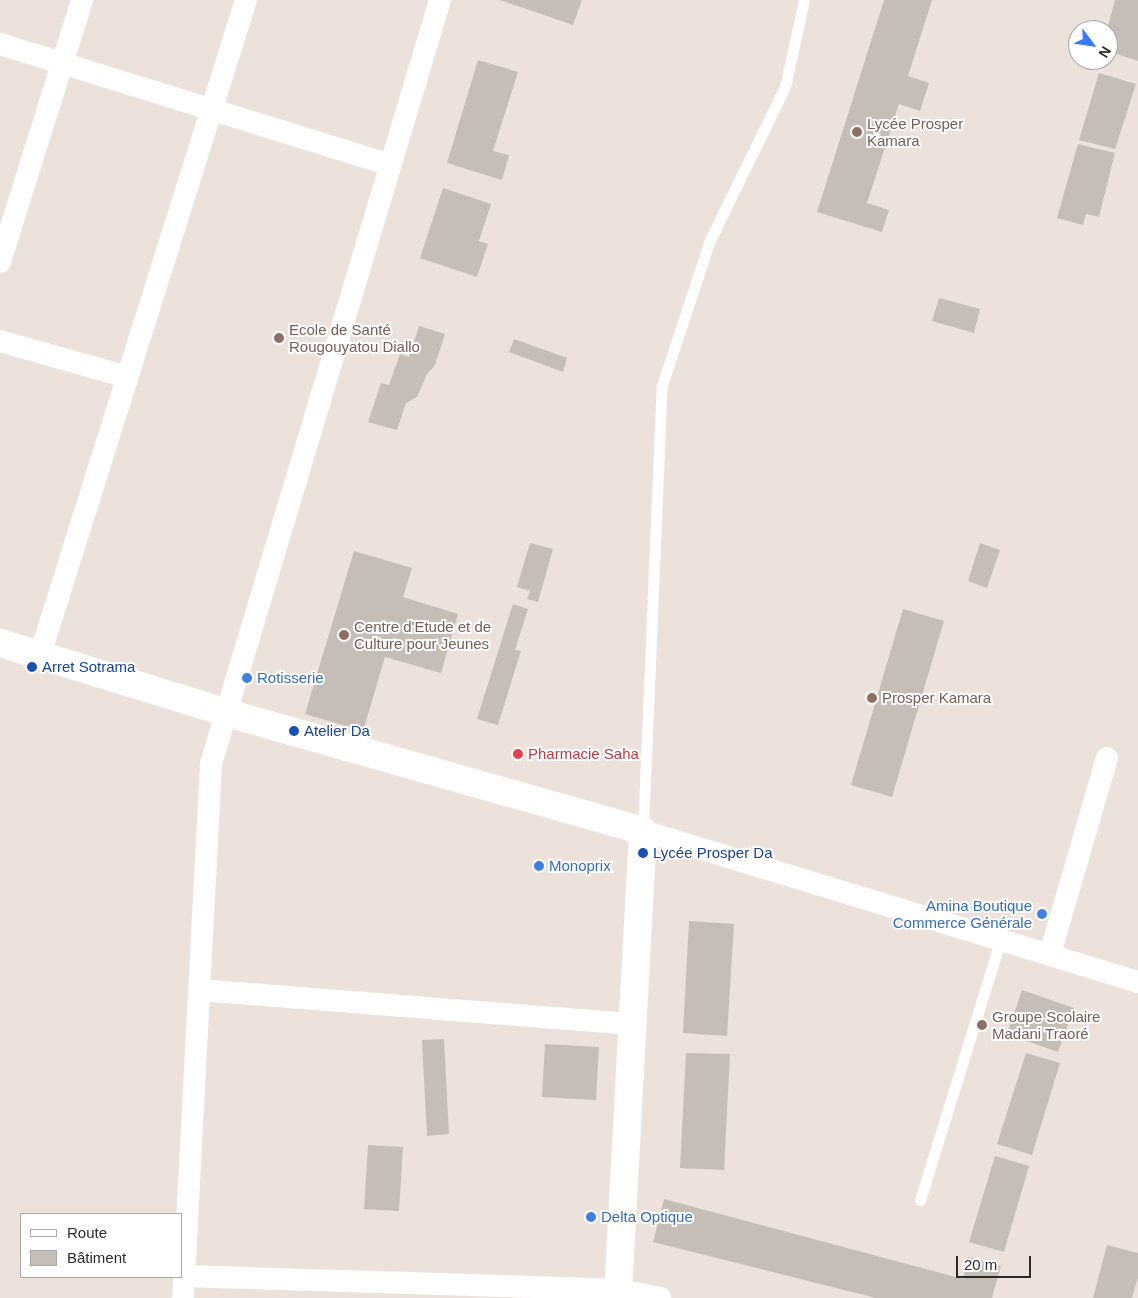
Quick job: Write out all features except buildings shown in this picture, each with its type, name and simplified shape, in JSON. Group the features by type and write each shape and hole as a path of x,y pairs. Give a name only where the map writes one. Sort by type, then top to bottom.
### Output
{"street":[{"path":"0,262 82,0"},
{"path":"40,655 246,0"},
{"path":"183,1298 211,764 440,0"},
{"path":"0,44 390,165"},
{"path":"0,341 128,377"},
{"path":"0,642 226,713 643,831 1138,982"},
{"path":"1050,954 1107,758"},
{"path":"618,1294 643,831"},
{"path":"199,990 633,1024"},
{"path":"184,1276 618,1294 660,1298"}],"lane":[{"path":"643,831 662,385 710,240 785,87 804,0"},
{"path":"920,1200 1002,939"}],"place":[{"name":"Lycée Prosper Kamara","path":"857,132"},
{"name":"Ecole de Santé Rougouyatou Diallo","path":"279,338"},
{"name":"Centre d'Etude et de Culture pour Jeunes","path":"344,635"},
{"name":"Arret Sotrama","path":"32,667"},
{"name":"Rotisserie","path":"247,678"},
{"name":"Prosper Kamara","path":"872,698"},
{"name":"Atelier Da","path":"294,731"},
{"name":"Pharmacie Saha","path":"518,754"},
{"name":"Lycée Prosper Da","path":"643,853"},
{"name":"Monoprix","path":"539,866"},
{"name":"Amina Boutique Commerce Générale","path":"1042,914"},
{"name":"Groupe Scolaire Madani Traoré","path":"982,1025"},
{"name":"Delta Optique","path":"591,1217"}]}
